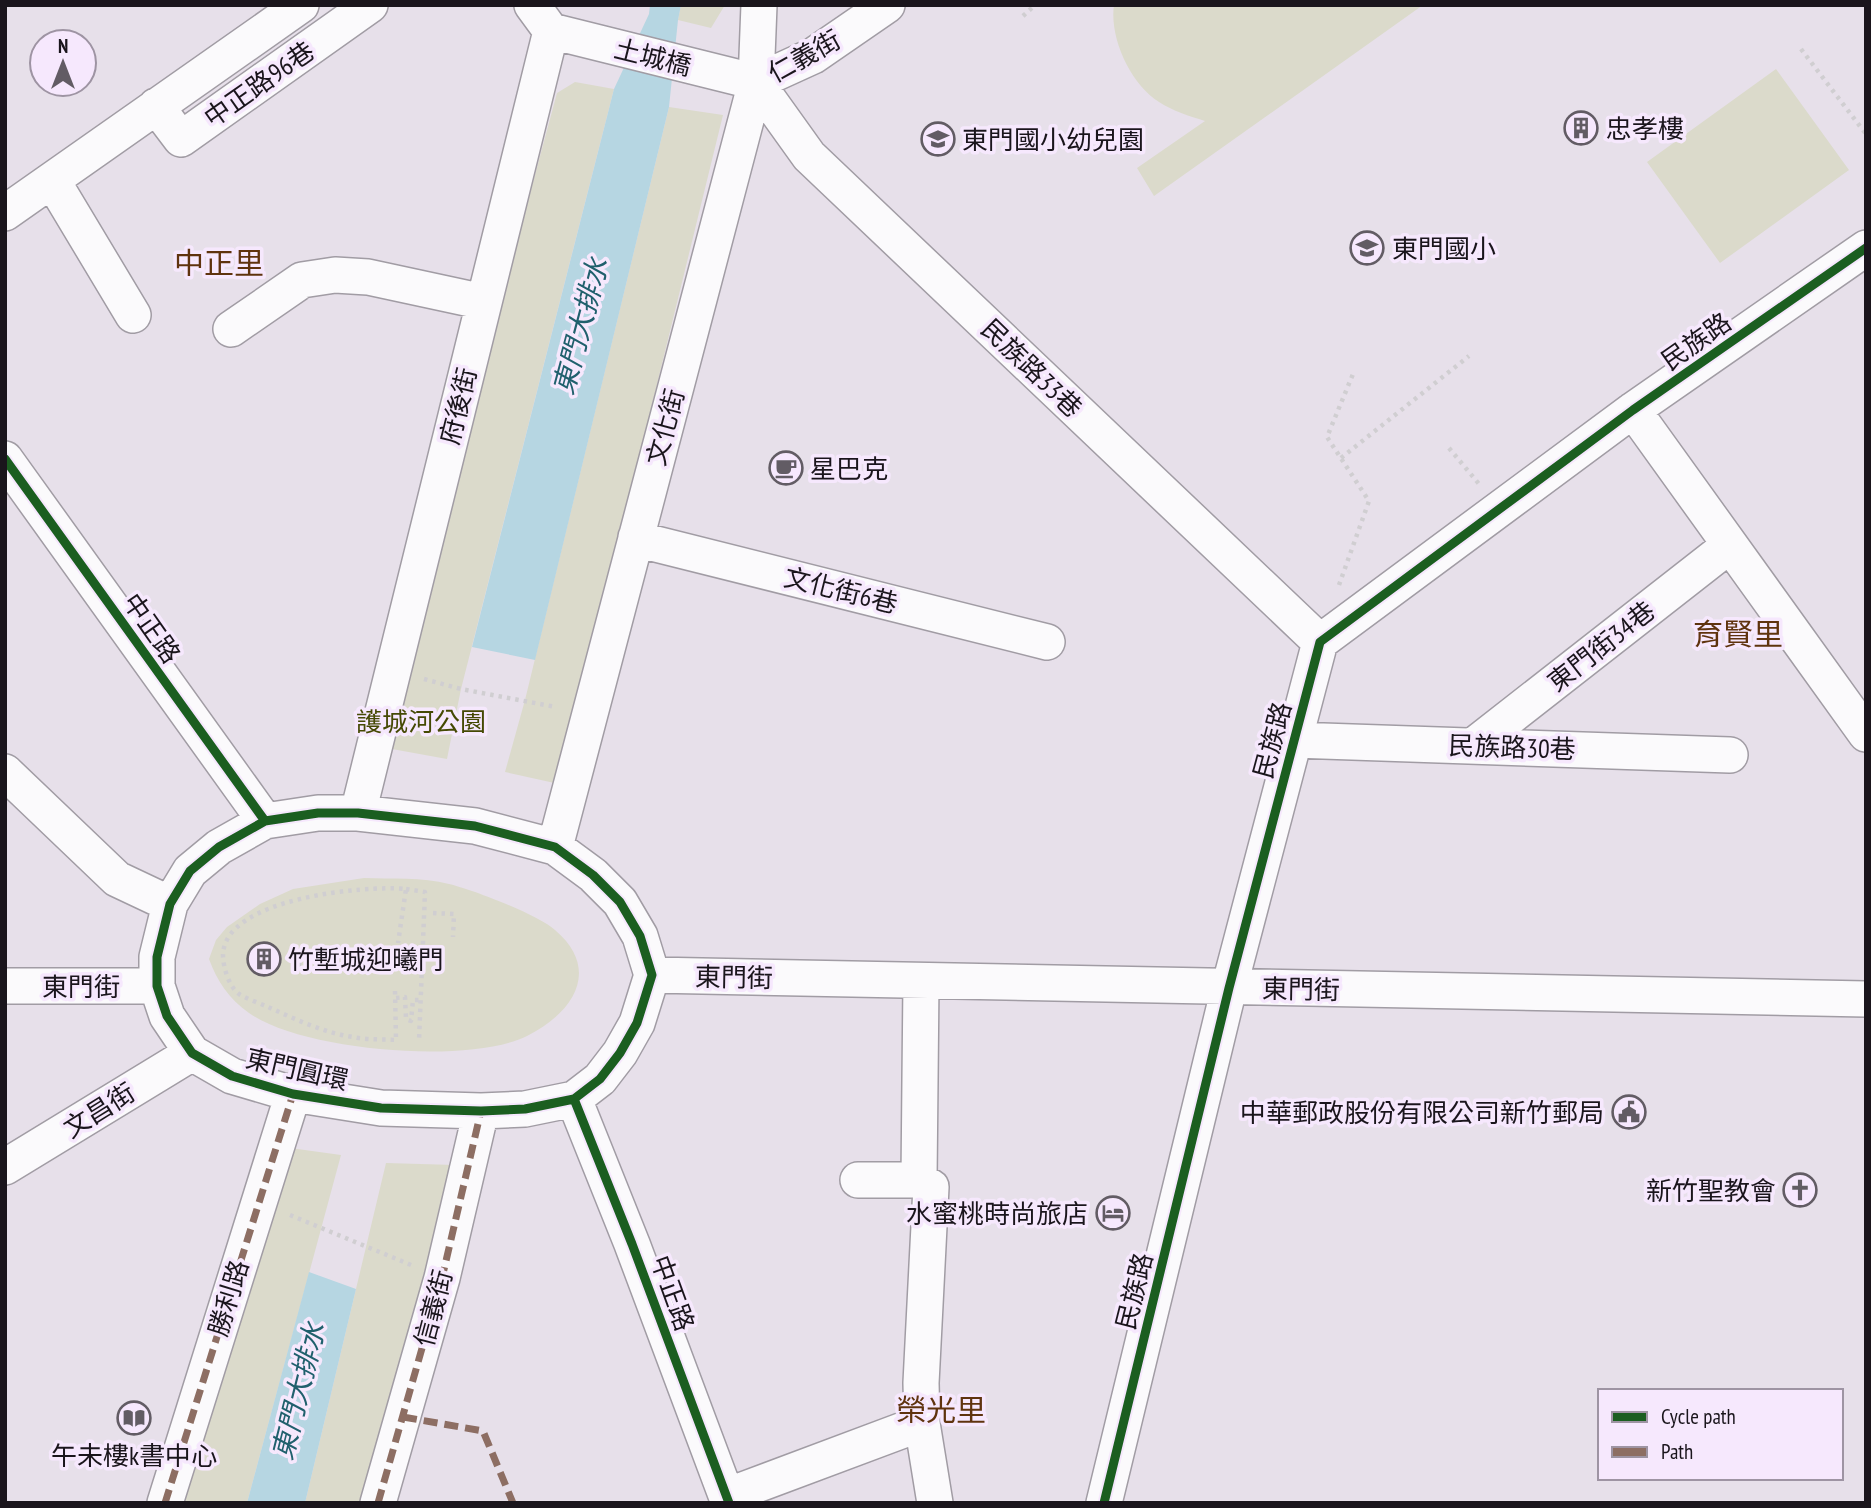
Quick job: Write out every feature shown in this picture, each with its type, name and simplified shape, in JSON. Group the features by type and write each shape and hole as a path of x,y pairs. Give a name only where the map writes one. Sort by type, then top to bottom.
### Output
{"street":[{"name":"中正路96巷","path":"5,213 301,5"},
{"name":"文化街","path":"555,847 755,82 759,5"},
{"name":"仁義街","path":"755,82 813,56 887,5"},
{"name":"中正路96巷","path":"156,106 181,139 360,8"},
{"name":"土城橋","path":"541,18 755,82"},
{"name":"府後街","path":"358,813 484,302 541,18"},
{"name":"民族路33巷","path":"755,82 809,156 1320,642"},
{"path":"52,180 133,316"},
{"name":"民族路","path":"1104,1503 1229,988 1320,642 1633,410 1866,248"},
{"path":"231,329 302,280 335,275 368,277 484,302"},
{"path":"1633,410 1866,734"},
{"name":"中正路","path":"5,458 265,821"},
{"name":"文化街6巷","path":"636,537 1047,642"},
{"name":"東門街34巷","path":"1473,746 1730,545"},
{"name":"民族路30巷","path":"1294,740 1730,755"},
{"path":"5,772 117,879 170,904"},
{"name":"東門圓環","path":"318,813 358,813 475,826 555,847 593,875 620,902 640,936 652,975 636,1023 620,1053 600,1079 574,1099 525,1109 481,1111 381,1108 293,1094 232,1076 192,1053 167,1016 157,986 157,957 170,904 190,871 219,847 265,821 318,813"},
{"name":"東門街","path":"652,975 1866,999"},
{"path":"919,1180 921,981"},
{"name":"東門街","path":"5,986 157,986"},
{"name":"文昌街","path":"5,1167 192,1053"},
{"name":"勝利路","path":"165,1503 293,1094"},
{"name":"中正路","path":"574,1099 728,1499"},
{"name":"信義街","path":"378,1503 442,1278 481,1111"},
{"path":"858,1180 919,1180 931,1187 921,1383 922,1423 935,1503"},
{"path":"728,1499 922,1423"}],"path":[{"path":"1023,16 1035,5"},
{"path":"1801,49 1866,134"},
{"path":"1341,458 1469,356"},
{"path":"1320,642 1369,501 1327,437 1353,374"},
{"path":"1450,448 1500,509"},
{"path":"445,685 542,704"},
{"path":"396,991 396,1040 353,1037 299,1021 237,993 228,979 223,954 229,938 240,925 297,898 342,891 390,888 425,892 419,1041"},
{"path":"398,943 406,890"},
{"path":"433,913 454,914 453,937"},
{"path":"298,964 349,965"},
{"path":"396,998 405,997 406,1019 411,1021 413,1000 420,1000"},
{"path":"303,1220 416,1267"}],"green space":[{"path":"681,5 725,5 711,28 678,20"},
{"path":"1114,5 1423,5 1154,196 1137,168 1205,121 1164,105 1139,84 1119,46 1113,18"},
{"path":"1776,69 1849,170 1720,263 1647,162"},
{"name":"護城河公園","path":"575,82 614,89 461,689 447,759 381,747 557,93"},
{"name":"護城河公園","path":"669,107 723,115 559,784 505,772 525,700"},
{"path":"364,878 417,879 449,884 535,917 555,930 569,945 577,960 579,975 576,989 557,1015 527,1036 501,1045 467,1050 428,1051 386,1050 307,1037 274,1026 249,1013 230,996 209,959 216,940 227,927 260,904 293,889"},
{"path":"283,1147 341,1155 247,1503 179,1503"},
{"path":"386,1163 455,1165 364,1503 305,1503"}],"water":[{"name":"東門大排水","path":"650,5 681,5 669,107 535,660 472,647 614,89 649,14"},
{"name":"東門大排水","path":"309,1272 356,1289 305,1503 247,1503"}],"marked path":[{"path":"165,1503 293,1094"},
{"path":"378,1503 442,1278 481,1111"},
{"path":"403,1417 483,1431 513,1503"}],"cycle path":[{"path":"1104,1503 1229,988 1320,642 1633,410 1866,248"},
{"path":"5,459 265,821"},
{"path":"318,813 358,813 475,826 555,847 593,875 620,902 640,936 652,975 637,1023 620,1053 600,1079 574,1099 525,1109 481,1111 381,1108 293,1094 232,1076 192,1053 167,1016 157,986 157,957 170,904 190,871 219,847 265,821 318,813"},
{"path":"574,1099 632,1244 729,1503"}],"place":[{"name":"忠孝樓","path":"1581,128"},
{"name":"東門國小幼兒園","path":"938,139"},
{"name":"東門國小","path":"1367,248"},
{"name":"星巴克","path":"786,468"},
{"name":"竹塹城迎曦門","path":"264,959"},
{"name":"中華郵政股份有限公司新竹郵局","path":"1629,1112"},
{"name":"新竹聖教會","path":"1800,1190"},
{"name":"水蜜桃時尚旅店","path":"1113,1213"},
{"name":"午未樓k書中心","path":"134,1418"}],"district":[{"name":"中正里","path":"219,262"},
{"name":"育賢里","path":"1738,633"},
{"name":"榮光里","path":"941,1409"}]}
